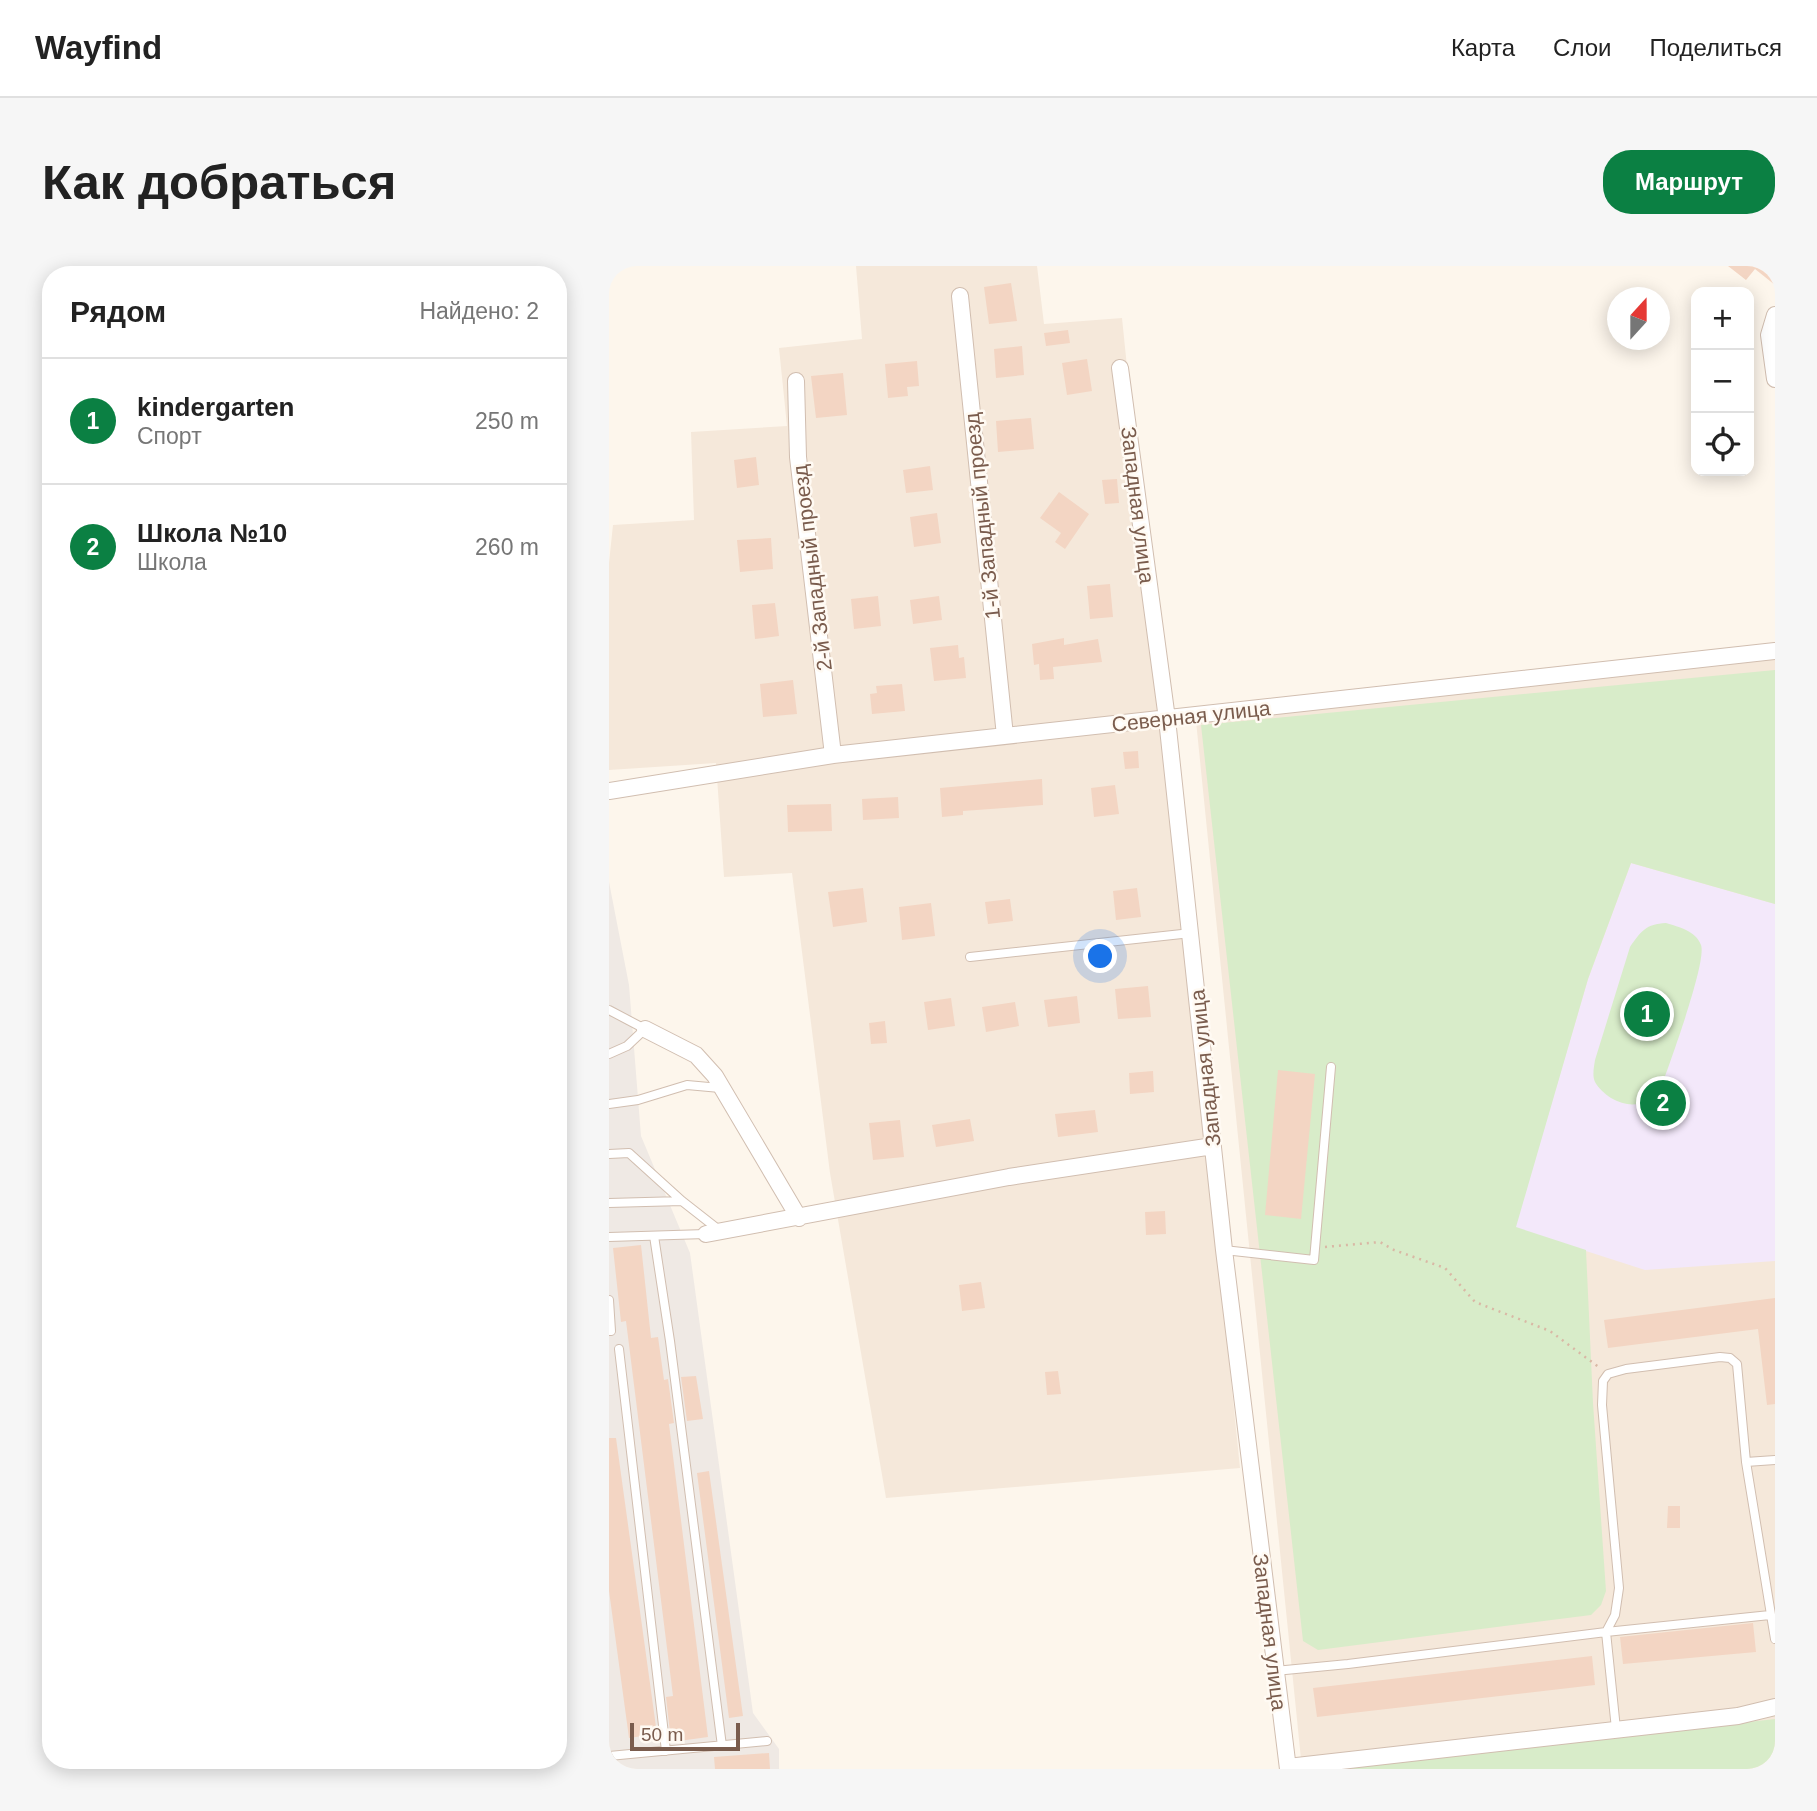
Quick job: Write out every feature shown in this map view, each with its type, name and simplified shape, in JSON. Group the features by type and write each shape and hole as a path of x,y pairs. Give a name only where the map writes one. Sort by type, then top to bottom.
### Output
{"street":[{"name":"1-й Западный проезд","path":"960,296 1005,736"},
{"path":"1775,315 1769,335 1775,379"},
{"name":"Западная улица","path":"1120,368 1167,719 1224,1250 1288,1768"},
{"name":"2-й Западный проезд","path":"796,382 799,457 833,755"},
{"name":"Северная улица","path":"609,791 833,755 1775,651"},
{"path":"645,1029 696,1055 715,1076 799,1218"},
{"path":"712,1232 1009,1177 1213,1146"},
{"path":"1288,1768 1738,1716 1775,1707"}],"lane":[{"path":"970,957 1191,933"},
{"path":"609,1010 645,1029 627,1046 609,1054"},
{"path":"1224,1250 1314,1260 1331,1067"},
{"path":"609,1104 638,1100 687,1085 720,1088"},
{"path":"609,1154 629,1153 712,1232"},
{"path":"609,1203 682,1201"},
{"path":"609,1237 712,1232"},
{"path":"654,1236 722,1746"},
{"path":"609,1300 609,1331"},
{"path":"618,1349 666,1751"},
{"path":"1616,1729 1606,1632 1615,1615 1619,1588 1602,1405 1604,1381 1608,1374 1626,1368 1720,1357 1737,1364 1746,1462 1775,1639"},
{"path":"1746,1462 1775,1460"},
{"path":"1275,1671 1770,1615"},
{"path":"609,1756 767,1741"}],"path":[{"path":"1315,1248 1380,1242 1394,1250 1445,1268 1475,1302 1550,1331 1608,1374"}],"shaded area":[{"path":"856,266 1037,266 1044,324 1122,318 1240,1468 886,1498 830,1173 792,873 724,877 716,763 609,770 609,563 613,525 694,520 691,432 787,426 779,348 862,339"},
{"path":"1775,659 1775,1769 1302,1769 1196,721"},
{"path":"1631,863 1775,904 1775,1261 1645,1270 1515,1228 1588,979"},
{"path":"609,882 629,985 641,1136 690,1253 753,1713 779,1749 779,1769 609,1769"}],"green space":[{"path":"1775,670 1775,904 1631,863 1588,979 1516,1227 1586,1250 1606,1591 1601,1605 1591,1615 1318,1650 1303,1641 1201,725"},
{"path":"1666,923 1687,930 1699,940 1699,971 1662,1085 1646,1101 1626,1104 1611,1098 1594,1080 1595,1060 1630,947 1645,929"},
{"path":"1775,1719 1775,1769 1333,1769"}],"building":[{"path":"1728,266 1775,266 1775,285 1755,269 1746,280"},
{"path":"1011,283 1017,321 989,324 984,287"},
{"path":"1068,330 1070,343 1046,346 1044,333"},
{"path":"1022,346 1024,375 996,378 994,349"},
{"path":"1087,359 1092,391 1067,395 1062,363"},
{"path":"917,361 919,386 907,387 908,396 888,398 885,364"},
{"path":"843,373 847,415 816,418 811,376"},
{"path":"1031,418 1034,449 998,452 996,421"},
{"path":"756,457 759,485 737,488 734,460"},
{"path":"930,466 933,490 906,493 903,470"},
{"path":"1117,479 1119,503 1105,504 1102,480"},
{"path":"1059,492 1089,514 1065,549 1055,542 1061,533 1040,518"},
{"path":"937,513 941,543 914,547 910,517"},
{"path":"771,538 773,569 740,572 737,540"},
{"path":"1110,584 1113,617 1090,619 1087,586"},
{"path":"878,596 881,626 854,629 851,599"},
{"path":"939,596 942,620 913,624 910,600"},
{"path":"775,603 779,636 755,639 752,605"},
{"path":"1064,638 1064,645 1098,639 1102,662 1053,667 1054,679 1040,680 1039,664 1034,665 1032,644"},
{"path":"958,645 959,658 964,657 966,678 934,681 930,648"},
{"path":"793,680 797,714 763,717 760,684"},
{"path":"902,684 905,711 872,714 870,694 877,693 876,686"},
{"path":"1138,751 1139,768 1125,769 1123,752"},
{"path":"1042,779 1043,805 963,811 963,815 942,817 940,788"},
{"path":"1115,785 1119,814 1094,817 1091,788"},
{"path":"898,797 899,818 863,820 862,799"},
{"path":"831,804 832,831 788,832 787,805"},
{"path":"863,888 867,922 833,927 828,892"},
{"path":"1137,888 1141,917 1116,920 1113,891"},
{"path":"1010,899 1013,921 988,924 985,902"},
{"path":"931,903 935,936 902,940 899,907"},
{"path":"1148,986 1151,1017 1118,1019 1115,989"},
{"path":"1077,996 1080,1023 1048,1027 1044,1000"},
{"path":"951,998 955,1026 928,1030 924,1002"},
{"path":"1015,1002 1019,1026 986,1032 982,1007"},
{"path":"885,1021 887,1043 871,1044 869,1023"},
{"path":"1278,1070 1315,1074 1301,1219 1265,1215"},
{"path":"1153,1071 1154,1092 1130,1094 1129,1073"},
{"path":"1095,1110 1098,1132 1058,1137 1055,1114"},
{"path":"970,1119 974,1141 936,1147 932,1125"},
{"path":"900,1120 904,1157 873,1160 869,1123"},
{"path":"1165,1211 1166,1234 1146,1235 1145,1212"},
{"path":"641,1245 651,1338 658,1337 664,1380 668,1379 674,1423 669,1424 708,1737 679,1741 677,1731 670,1732 666,1697 673,1696 626,1321 621,1322 613,1248"},
{"path":"981,1282 985,1308 962,1311 959,1285"},
{"path":"1775,1298 1775,1404 1767,1405 1758,1329 1608,1348 1604,1320"},
{"path":"1058,1371 1061,1394 1047,1395 1045,1372"},
{"path":"696,1376 703,1419 687,1421 681,1377"},
{"path":"609,1438 616,1438 657,1734 629,1738 609,1591"},
{"path":"709,1471 743,1716 729,1718 697,1473"},
{"path":"1668,1506 1680,1506 1680,1528 1667,1528"},
{"path":"1753,1623 1756,1652 1623,1664 1620,1637"},
{"path":"1592,1656 1595,1685 1317,1717 1313,1688"},
{"path":"769,1753 770,1769 715,1769 714,1757"}],"place":[{"name":"kindergarten","path":"1647,1014"},
{"name":"Школа №10","path":"1663,1103"}]}
